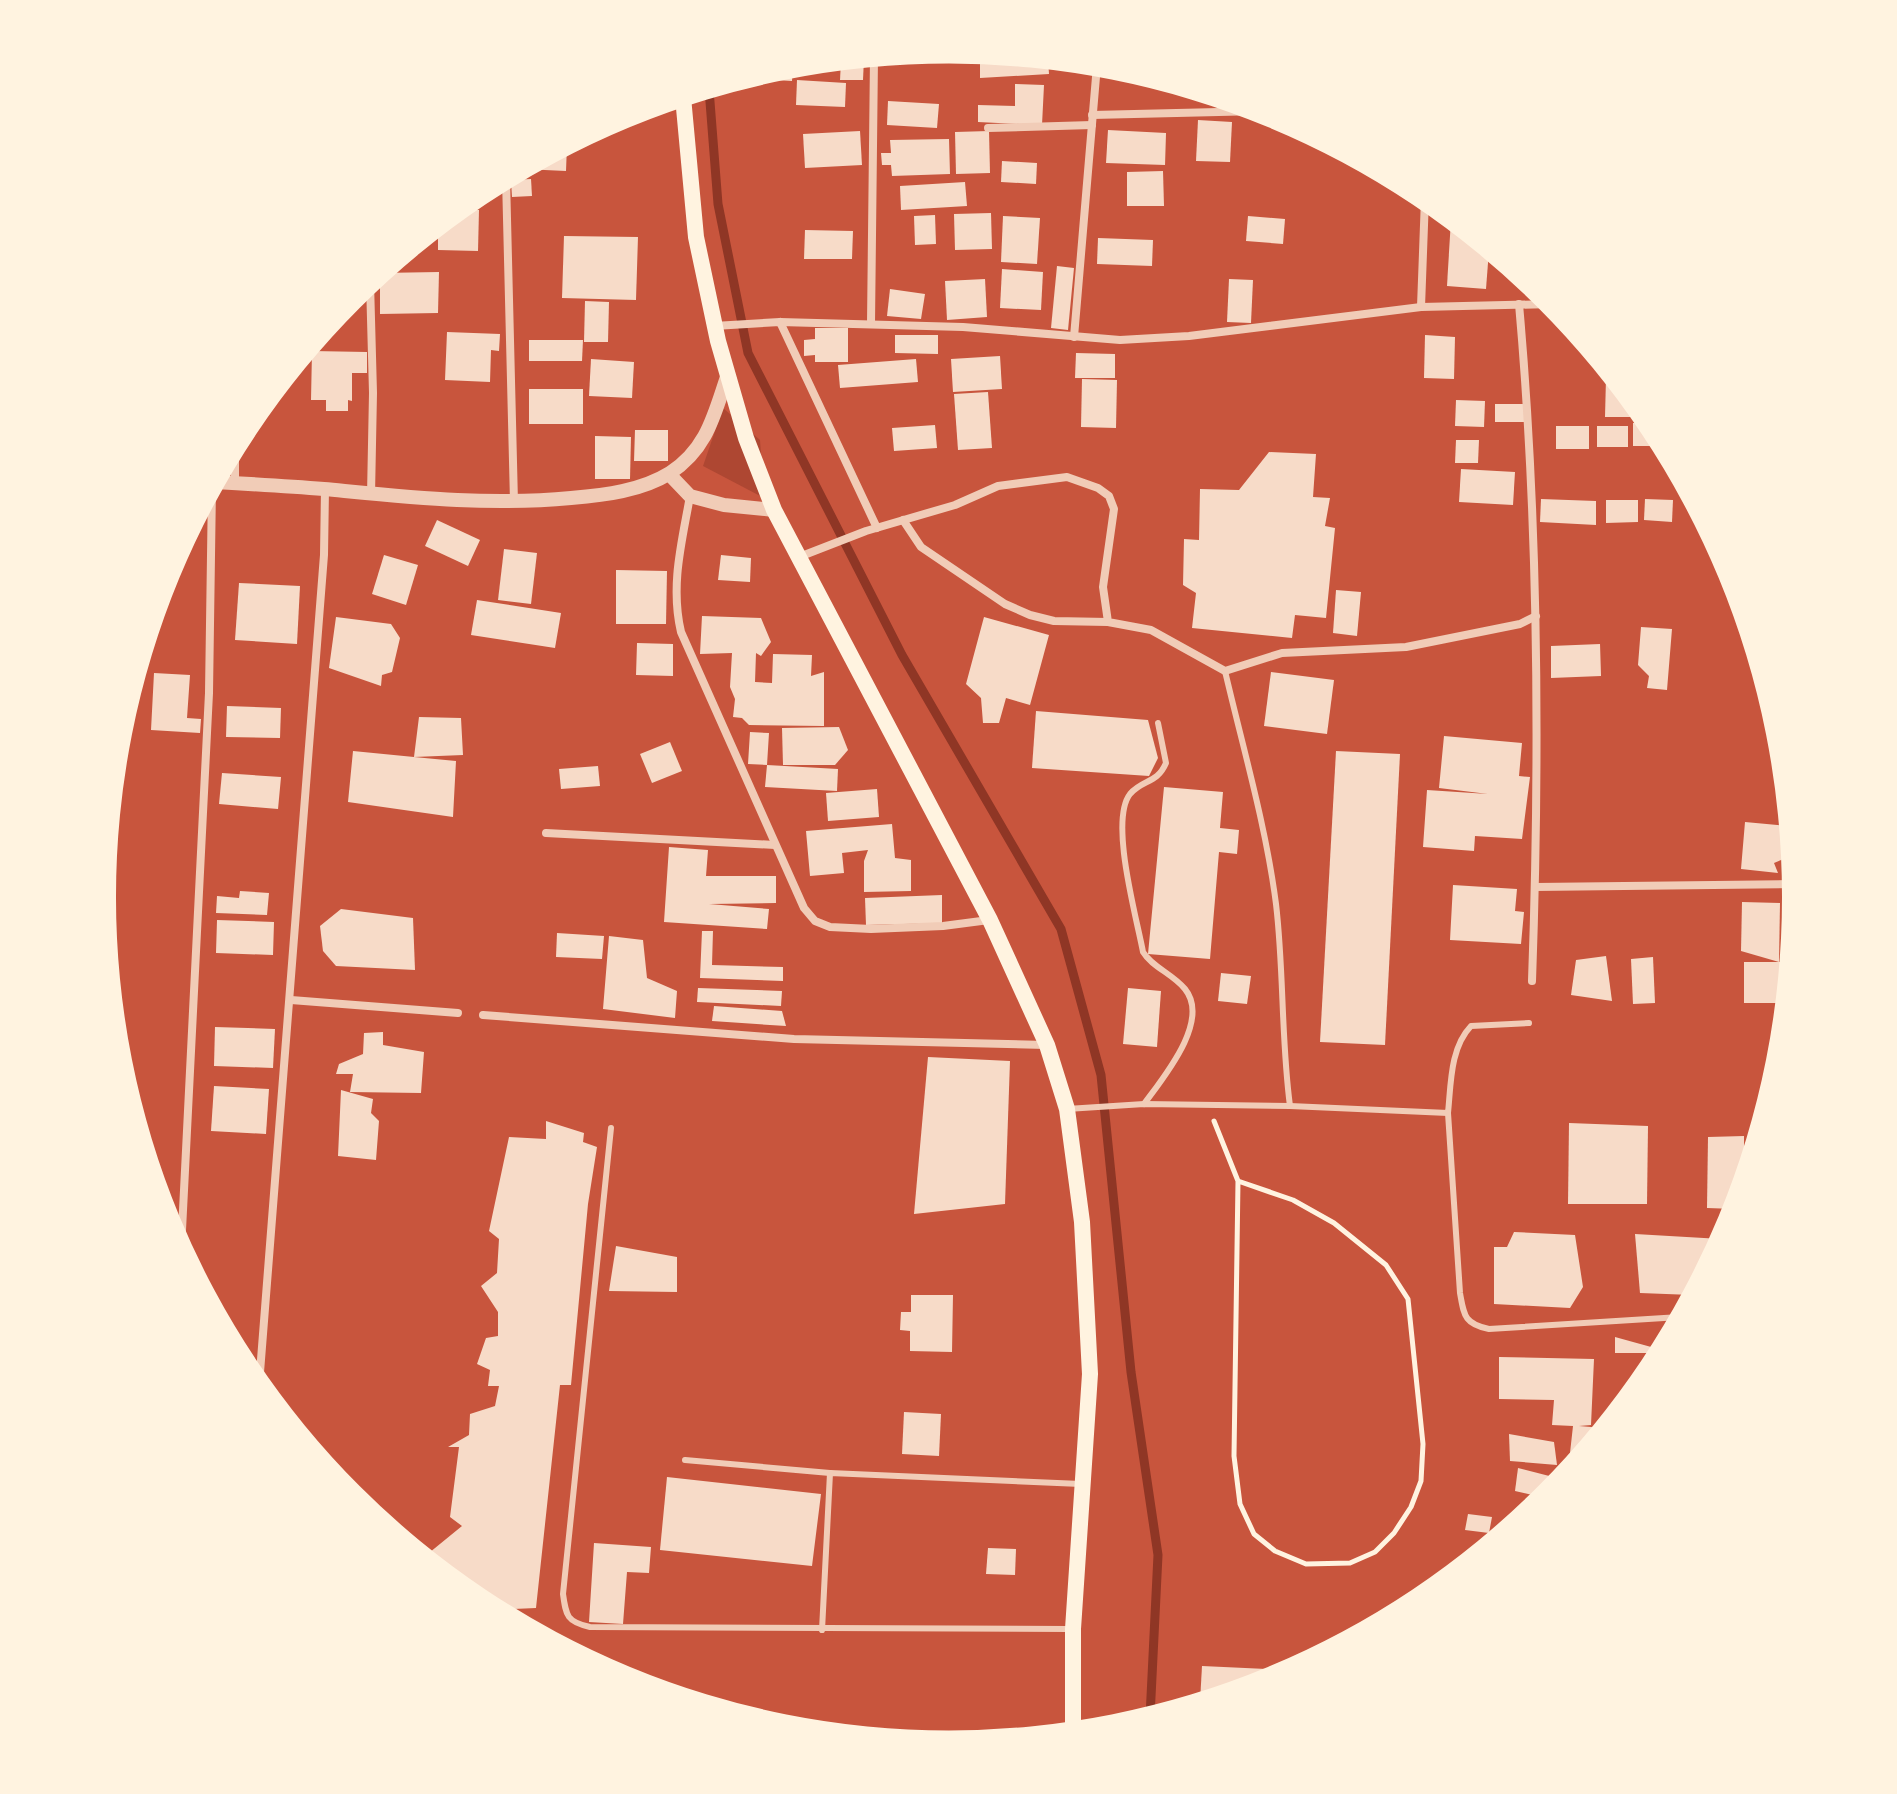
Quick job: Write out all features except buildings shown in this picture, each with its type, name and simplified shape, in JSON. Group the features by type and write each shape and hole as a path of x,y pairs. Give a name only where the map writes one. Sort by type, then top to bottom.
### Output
{"main road":[{"path":"684,107 696,237 714,326 746,438 774,510 990,920 1047,1045 1067,1109 1082,1222 1090,1374 1073,1629 1073,1720"}],"street":[{"path":"871,324 874,68"},
{"path":"1074,337 1096,77"},
{"path":"988,128 1229,113"},
{"path":"506,192 514,503"},
{"path":"1421,307 1424,214"},
{"path":"370,297 371,496"},
{"path":"1519,304 1529,414 1538,675 1532,981"},
{"path":"714,326 777,322 963,327 1120,340 1189,336 1421,307 1534,304"},
{"path":"777,322 877,528"},
{"path":"226,483 325,489 371,496 514,503 617,494 669,474 692,455 706,437 727,377"},
{"path":"235,467 235,483"},
{"path":"669,474 690,496 724,505 774,510"},
{"path":"799,557 866,531 955,505 998,486 1067,477 1098,488 1109,496 1114,509 1103,587 1108,622"},
{"path":"260,1366 324,555 325,489"},
{"path":"690,496 675,578 681,632 804,908 815,921 830,927 943,926 990,920"},
{"path":"182,1223 209,693 212,509"},
{"path":"903,520 921,547 1005,604 1054,621 1108,622 1151,630 1225,671 1282,653 1406,647 1509,626 1536,616"},
{"path":"546,833 775,845"},
{"path":"1535,887 1782,884"},
{"path":"291,1000 458,1013"},
{"path":"483,1015 794,1039 1047,1045"}],"lane":[{"path":"1225,671 1265,840 1276,906 1285,1069 1290,1106"},
{"path":"1144,1104 1177,1059 1193,1006 1183,986 1147,959 1143,952 1123,858 1125,808 1129,795 1156,779 1166,763 1158,723"},
{"path":"1529,1023 1471,1026 1463,1034 1452,1072 1448,1113 1464,1315 1475,1326 1489,1329 1668,1318"},
{"path":"1067,1109 1144,1104 1448,1113"},
{"path":"611,1128 563,1594 566,1614 576,1624 590,1627 1073,1629"},
{"path":"685,1460 830,1473 1082,1484"},
{"path":"822,1630 830,1473"}],"path":[{"path":"1207,1105 1238,1181 1234,1456 1240,1504 1254,1534 1275,1551 1306,1564 1350,1563 1375,1552 1394,1533 1411,1507 1421,1481 1423,1444 1408,1299 1386,1265 1334,1223 1293,1200 1238,1181"}],"shaded area":[{"path":"723,408 760,440 764,498 703,466"}],"waterway":[{"path":"710,99 718,204 748,353 902,655 1061,929 1101,1075 1131,1372 1158,1555 1151,1705"}]}
